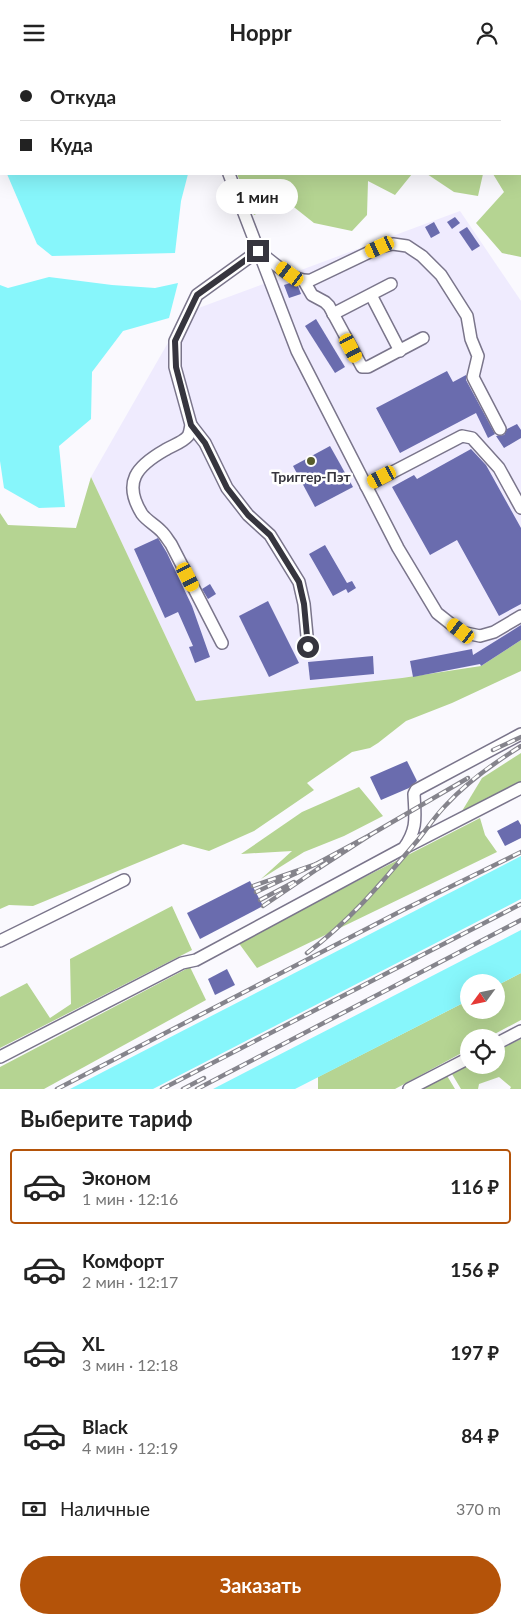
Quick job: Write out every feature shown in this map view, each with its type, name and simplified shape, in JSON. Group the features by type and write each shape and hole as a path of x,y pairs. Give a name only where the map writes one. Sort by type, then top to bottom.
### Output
{"lane":[{"path":"229,175 297,351 398,548 437,613 461,631 480,636 494,632 521,616"},
{"path":"304,281 311,280 380,247 393,244 407,246 422,256 441,275 466,316 471,339 478,356 473,377 500,429"},
{"path":"258,251 290,274 304,281 312,295 326,301 362,367 368,367 424,338"},
{"path":"258,251 197,295 175,341 176,367 191,425 205,443 227,488 248,515 270,535 299,582 304,604 308,647"},
{"path":"333,314 391,284"},
{"path":"371,295 400,351"},
{"path":"191,425 189,435 181,442 164,450 135,473 133,482 134,499 143,515 162,532 171,544 222,643"},
{"path":"366,485 462,436 468,436 499,468 521,508"},
{"path":"404,848 412,837 415,823 414,794 416,790 521,734"},
{"path":"0,1057 182,963 196,960 404,848 521,788"},
{"path":"0,941 124,880"},
{"path":"505,1039 521,1031"},
{"path":"409,1089 460,1063"}],"shaded area":[{"path":"460,211 521,301 521,641 486,664 402,678 196,701 91,477 185,313"}],"green space":[{"path":"237,175 411,175 395,195 368,181 367,215 352,231 314,223 285,200 254,215"},
{"path":"428,175 483,175 478,196 454,192"},
{"path":"494,175 521,175 521,257 502,253 476,223 504,192"},
{"path":"91,477 196,701 402,678 481,666 521,640 521,671 452,703 406,721 370,748 352,752 307,783 314,790 254,831 209,851 183,844 33,906 9,905 0,909 0,513 8,525 76,528"},
{"path":"521,753 521,784 456,821 482,778"},
{"path":"359,787 383,816 344,836 304,852 261,879 292,851 241,854 302,812"},
{"path":"480,818 485,835 497,852 257,968 238,942"},
{"path":"172,906 192,950 0,1048 0,997 27,983 50,1018 71,1004 70,959"},
{"path":"190,967 206,1000 44,1089 0,1089 0,1067"},
{"path":"521,973 521,1020 504,1029 460,1029 460,1054 395,1089 318,1089 318,1077 460,1005 460,1019 505,1019 505,981"},
{"path":"521,1039 521,1089 510,1089 511,1087 499,1077 479,1084 478,1089 461,1089 452,1074 460,1070 460,1074 505,1074 505,1047"},
{"path":"446,1074 455,1089 417,1089"}],"water":[{"path":"7,175 188,175 181,201 175,253 52,256 37,244"},
{"path":"49,277 155,288 178,283 169,318 123,331 92,372 91,419 59,446 65,507 39,508 4,488 0,461 0,285 8,288"},
{"path":"521,856 521,899 153,1089 70,1089"},
{"path":"521,930 521,973 505,981 505,974 460,974 460,1005 295,1089 213,1089"}],"building":[{"path":"455,217 460,223 452,229 447,222"},
{"path":"434,222 440,233 431,238 425,227"},
{"path":"467,227 480,246 472,251 459,232"},
{"path":"290,283 298,286 301,294 289,298 284,285"},
{"path":"316,319 345,367 335,373 305,326"},
{"path":"447,371 453,382 466,375 466,380 495,434 488,438 476,413 400,453 376,408"},
{"path":"517,424 521,430 521,438 504,448 496,436 504,435 507,429"},
{"path":"330,446 353,487 315,507 293,466"},
{"path":"471,449 486,465 521,528 521,604 499,616 457,540 430,555 392,487 414,475 417,479"},
{"path":"158,538 192,606 210,657 195,663 189,647 193,646 178,612 165,618 134,549"},
{"path":"325,545 347,583 352,581 356,588 348,593 346,589 333,596 309,554"},
{"path":"210,584 216,594 208,599 202,589"},
{"path":"268,601 299,663 269,677 239,616"},
{"path":"521,625 521,640 481,666 480,664 413,677 410,661 472,649 473,655"},
{"path":"373,656 374,674 310,680 308,662"},
{"path":"407,761 417,781 409,788 381,800 370,777"},
{"path":"518,820 521,825 521,838 505,846 497,831"},
{"path":"250,881 263,906 200,939 187,913"},
{"path":"227,969 235,985 215,995 208,979"}],"railway":[{"path":"493,750 521,737"},
{"path":"307,953 338,927 365,900 454,796 482,773 521,746"},
{"path":"370,835 468,778"},
{"path":"316,864 370,835 319,868"},
{"path":"57,1089 403,910 521,852"},
{"path":"253,886 316,864 256,892"},
{"path":"263,906 319,868"},
{"path":"260,900 294,882"},
{"path":"162,1089 521,904"},
{"path":"197,1089 521,920"},
{"path":"183,1089 204,1078"}],"place":[{"name":"Триггер-Пэт","path":"311,461"}],"route":[{"path":"258,251 197,295 175,341 176,367 191,425 205,443 227,488 248,515 270,535 299,582 304,604 308,647"}]}
